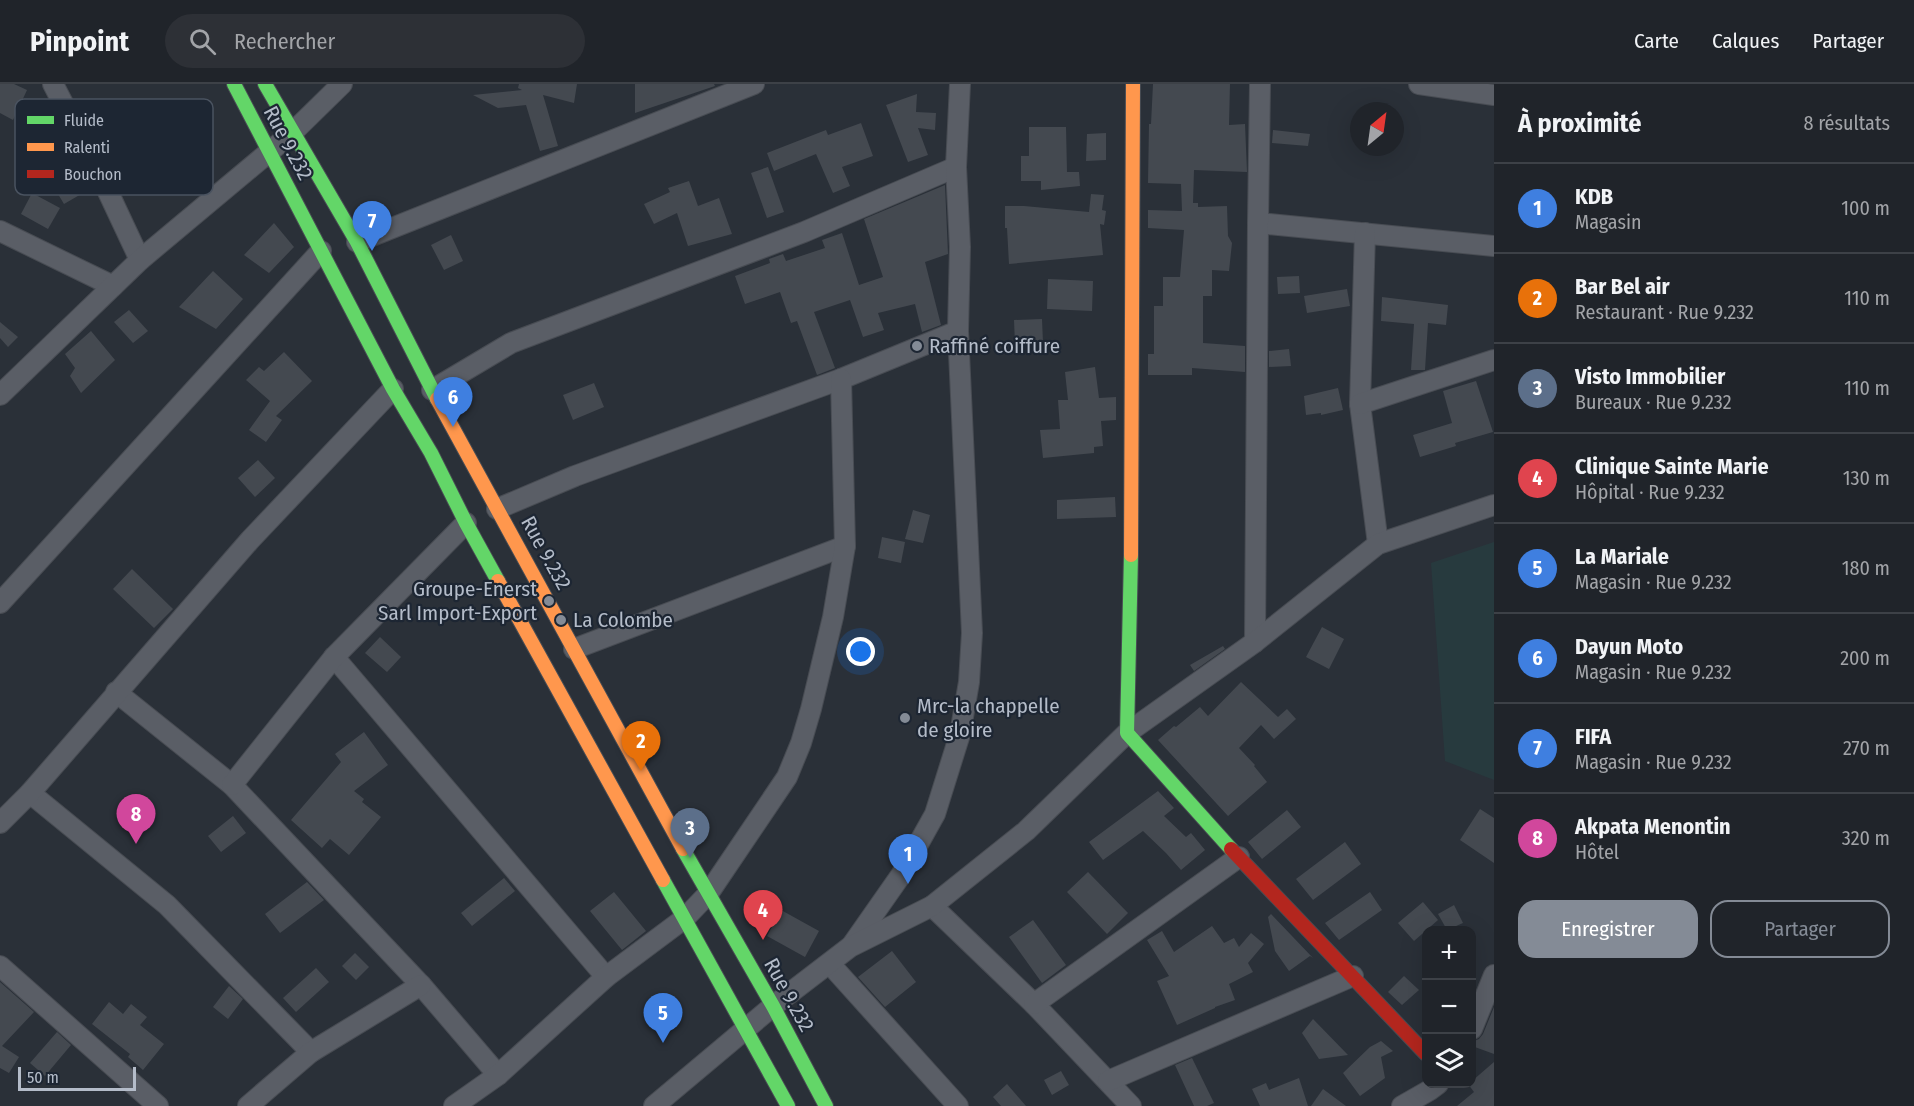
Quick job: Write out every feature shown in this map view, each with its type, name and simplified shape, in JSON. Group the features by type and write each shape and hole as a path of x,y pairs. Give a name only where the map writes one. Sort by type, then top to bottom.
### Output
{"street":[{"path":"53,84 61,99"},
{"name":"Rue 9.232","path":"234,84 393,389 431,453 466,523 788,1106"},
{"name":"Rue 9.232","path":"265,84 357,242 432,390 826,1106"},
{"path":"0,395 140,260 293,132 342,84"},
{"path":"357,242 754,84"},
{"path":"850,948 901,875 935,814 955,752 969,682 972,633 958,331 960,247 956,167 960,84"},
{"path":"1133,84 1131,591 1127,733 1239,857 1422,1050"},
{"path":"1256,642 1260,84"},
{"path":"1419,84 1494,94"},
{"path":"432,390 511,343 804,232 956,167"},
{"path":"110,195 140,260"},
{"path":"1258,224 1494,246"},
{"path":"0,231 113,286"},
{"path":"1365,233 1360,404 1378,544"},
{"path":"0,603 321,251"},
{"path":"497,508 575,476 841,378 958,331"},
{"path":"1360,404 1494,360"},
{"path":"454,1106 498,1075 606,977 686,918 708,894 787,777 801,743 833,617 845,546 841,378"},
{"path":"0,823 30,793 250,540 393,389"},
{"path":"654,1106 773,1006 850,948 932,906 1026,831 1127,733 1256,642 1378,544 1494,505"},
{"path":"232,785 334,657 466,523"},
{"path":"574,649 845,546"},
{"path":"334,657 606,977"},
{"path":"117,692 232,785 421,985 498,1075"},
{"path":"30,793 167,905 311,1052"},
{"path":"1034,1004 1239,857"},
{"path":"932,906 1034,1004 1131,1106"},
{"path":"830,964 958,1106"},
{"path":"0,966 158,1106"},
{"path":"1476,1019 1494,975"},
{"path":"1108,1081 1353,976"},
{"path":"248,1106 311,1052 421,985"},
{"path":"1402,1106 1432,1088"}],"green space":[{"path":"1494,542 1494,780 1445,761 1431,563"}],"building":[{"path":"0,84 14,84 27,90 23,99 15,99 13,120 0,113"},
{"path":"519,84 577,84 574,103 543,95 558,146 540,151 526,105 498,108 473,95 522,90 518,88"},
{"path":"635,84 714,84 715,86 635,113"},
{"path":"1153,84 1230,84 1229,125 1245,124 1247,172 1194,170 1193,203 1198,203 1198,207 1227,206 1228,236 1232,243 1229,271 1212,270 1212,296 1203,296 1203,343 1245,346 1245,372 1192,368 1192,375 1148,375 1148,354 1154,354 1154,306 1163,306 1163,277 1180,277 1184,230 1148,228 1148,210 1182,211 1181,184 1148,183 1149,124 1151,124"},
{"path":"917,94 916,112 936,113 935,130 918,128 928,155 908,162 886,105"},
{"path":"861,123 873,156 842,167 850,186 833,193 816,154 774,171 767,153 826,130 828,135"},
{"path":"1029,127 1066,127 1067,172 1079,172 1080,186 1041,190 1041,181 1021,181 1021,156 1029,156"},
{"path":"1273,130 1310,134 1308,146 1272,143"},
{"path":"1106,133 1106,160 1086,161 1087,134"},
{"path":"768,167 784,212 767,218 751,173"},
{"path":"689,181 698,206 719,198 732,234 688,246 677,213 654,224 644,204 670,192 668,188"},
{"path":"945,185 948,254 925,262 941,325 922,332 915,304 878,313 884,330 863,337 850,300 814,312 835,368 817,375 797,321 791,323 780,292 745,304 735,276 770,263 769,259 783,254 786,261 825,248 822,240 842,233 859,285 883,277 864,219"},
{"path":"1091,194 1104,195 1102,210 1106,211 1104,225 1100,224 1103,255 1009,264 1005,206 1089,212"},
{"path":"31,195 36,195 60,208 48,229 21,214"},
{"path":"59,195 80,195 64,204"},
{"path":"274,223 294,247 269,273 244,255"},
{"path":"451,235 463,261 444,270 431,245"},
{"path":"213,271 243,299 216,329 179,307"},
{"path":"1299,276 1300,293 1278,294 1277,277"},
{"path":"1048,279 1093,281 1092,311 1047,309"},
{"path":"1347,289 1350,306 1307,313 1304,296"},
{"path":"1382,297 1448,305 1446,325 1428,323 1425,370 1411,370 1414,324 1381,321"},
{"path":"129,310 148,331 133,343 114,322"},
{"path":"1042,319 1043,343 1015,344 1014,320"},
{"path":"0,322 18,337 8,347 0,338"},
{"path":"91,331 115,360 81,393 70,376 75,368 65,354"},
{"path":"1289,349 1291,366 1269,367 1269,351"},
{"path":"284,352 312,381 276,416 282,420 266,442 249,430 270,401 246,380 259,367 264,371"},
{"path":"1095,367 1099,398 1116,397 1116,420 1101,421 1103,446 1094,447 1094,453 1043,458 1040,430 1060,429 1058,400 1068,400 1065,372"},
{"path":"1476,381 1493,432 1455,443 1456,446 1420,457 1413,435 1452,423 1443,391"},
{"path":"594,383 604,407 573,420 563,395"},
{"path":"1338,388 1343,410 1321,415 1321,413 1306,415 1304,396"},
{"path":"258,460 275,478 255,497 238,478"},
{"path":"1115,497 1116,517 1057,519 1057,500"},
{"path":"913,510 930,515 923,543 905,539"},
{"path":"882,537 905,542 901,563 878,558"},
{"path":"132,569 173,609 154,628 113,589"},
{"path":"1322,627 1344,639 1329,669 1306,657"},
{"path":"380,637 401,657 387,672 365,653"},
{"path":"1223,646 1225,649 1194,671 1190,665"},
{"path":"1241,682 1278,717 1287,709 1296,719 1274,739 1261,725 1239,748 1267,782 1228,816 1158,740 1200,707 1208,716"},
{"path":"364,732 388,765 354,791 364,799 362,802 381,817 349,855 330,839 322,848 291,820 341,762 335,754"},
{"path":"1158,791 1174,808 1164,816 1186,837 1191,833 1205,850 1181,870 1143,831 1103,860 1089,842"},
{"path":"1480,809 1494,818 1494,863 1460,840"},
{"path":"1287,810 1301,827 1262,859 1248,842"},
{"path":"233,816 246,833 221,852 208,836"},
{"path":"1345,842 1361,864 1313,900 1296,879"},
{"path":"1088,872 1128,913 1107,934 1067,892"},
{"path":"504,878 515,891 472,926 461,913"},
{"path":"307,882 324,900 280,933 265,914"},
{"path":"614,892 646,931 622,950 590,911"},
{"path":"1370,892 1382,910 1339,940 1325,923"},
{"path":"1423,902 1438,920 1431,926 1422,926 1422,934 1414,941 1398,923"},
{"path":"1454,905 1463,923 1456,926 1445,926 1438,914"},
{"path":"781,910 819,931 805,957 767,936"},
{"path":"1271,914 1313,958 1310,956 1289,971 1275,951 1268,917"},
{"path":"1033,920 1066,965 1042,983 1009,937"},
{"path":"1212,926 1224,943 1234,938 1239,947 1251,933 1264,944 1248,963 1253,972 1229,984 1235,1000 1177,1025 1157,981 1169,976 1147,940 1162,931 1174,952"},
{"path":"892,951 916,982 885,1007 858,977"},
{"path":"355,953 369,967 356,980 342,966"},
{"path":"316,968 329,982 296,1012 283,998"},
{"path":"1404,976 1419,990 1402,1005 1388,992"},
{"path":"0,982 34,1012 2,1046 19,1057 9,1073 0,1068"},
{"path":"229,986 243,999 228,1019 213,1007"},
{"path":"109,1002 123,1014 131,1004 147,1017 140,1025 164,1044 143,1070 128,1057 130,1054 92,1024"},
{"path":"1494,1007 1494,1054 1476,1047 1476,1040 1483,1034"},
{"path":"1313,1019 1348,1055 1319,1059 1302,1033"},
{"path":"57,1032 71,1045 45,1076 30,1063"},
{"path":"1381,1041 1393,1051 1381,1057 1385,1078 1360,1096 1343,1073 1370,1047"},
{"path":"1192,1058 1214,1103 1207,1106 1194,1106 1175,1065"},
{"path":"1494,1062 1494,1106 1457,1106 1474,1092 1471,1088 1476,1088 1476,1078"},
{"path":"1061,1071 1069,1085 1052,1095 1044,1080"},
{"path":"1299,1078 1308,1106 1260,1106 1252,1089 1266,1083 1269,1090"},
{"path":"1007,1084 1026,1106 1001,1106 993,1097"},
{"path":"1323,1089 1346,1106 1311,1106"}],"traffic: fast":[{"path":"234,84 393,389 431,453 498,581"},
{"path":"265,84 357,242 437,399"},
{"path":"1131,555 1127,733 1231,849"},
{"path":"683,849 773,1006 826,1106"},
{"path":"663,880 788,1106"}],"traffic: slow":[{"path":"1131,555 1133,84"},
{"path":"437,399 683,849"},
{"path":"498,581 663,880"}],"traffic: jam":[{"path":"1231,849 1422,1050"}],"place":[{"name":"FIFA","path":"372,251"},
{"name":"Raffiné coiffure","path":"917,346"},
{"name":"Dayun Moto","path":"453,427"},
{"name":"Groupe-Enerst Sarl Import-Export","path":"549,601"},
{"name":"La Colombe","path":"561,620"},
{"name":"Mrc-la chappelle de gloire","path":"905,718"},
{"name":"Bar Bel air","path":"641,771"},
{"name":"Akpata Menontin","path":"136,844"},
{"name":"Visto Immobilier","path":"690,858"},
{"name":"KDB","path":"908,884"},
{"name":"Clinique Sainte Marie","path":"763,940"},
{"name":"La Mariale","path":"663,1043"}]}
